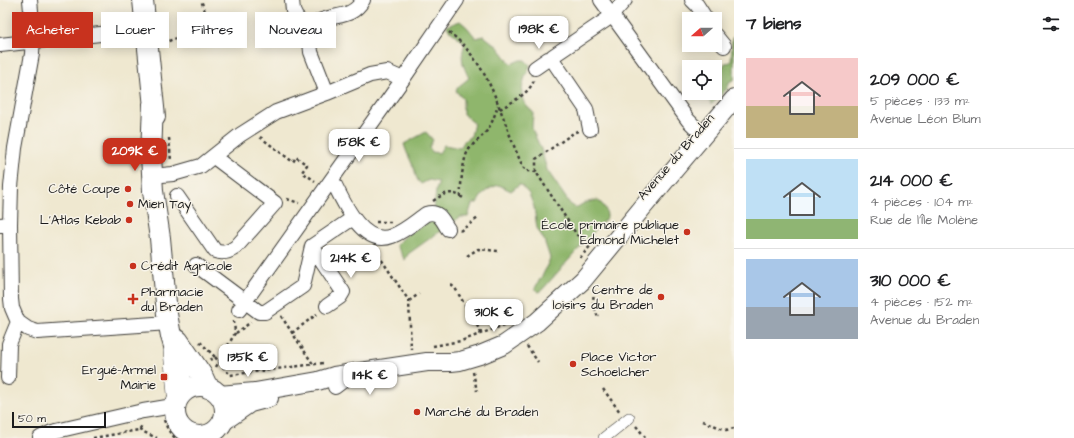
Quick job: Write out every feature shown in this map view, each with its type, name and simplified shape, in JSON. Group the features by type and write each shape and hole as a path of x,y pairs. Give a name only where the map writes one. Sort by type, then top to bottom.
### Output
{"main road":[{"path":"143,0 144,12"},
{"path":"148,48 158,175 165,190 160,238 165,303 171,336 178,359 181,380 177,421 184,434 205,437 216,431 224,421 225,407 181,344 169,323"},
{"path":"178,401 196,386 214,391"}],"street":[{"path":"30,0 31,12"},
{"path":"292,0 294,12"},
{"path":"336,16 352,13 360,6 363,0"},
{"path":"242,306 403,79 457,0"},
{"path":"601,0 688,120 701,133"},
{"path":"535,68 548,60 553,59 553,56 598,26 625,0"},
{"path":"692,0 701,12"},
{"path":"0,45 12,44"},
{"path":"32,48 30,68 15,148 5,224 12,308 18,322 28,329 37,332 169,323"},
{"path":"311,48 327,93"},
{"path":"553,59 586,110 590,129"},
{"path":"158,175 184,172 201,166 276,112 376,73 387,72 403,79"},
{"name":"Avenue du Braden","path":"701,133 734,89"},
{"name":"Avenue du Braden","path":"214,391 254,392 318,381 334,376 427,362 451,362 470,358 504,345 542,318 582,263 701,133 734,100"},
{"path":"177,196 215,251 225,253 236,247 275,203 214,157"},
{"path":"329,183 353,218 372,235 384,238 392,236 426,214 432,212 439,215 454,230"},
{"path":"196,265 242,306 265,312 303,286 312,246 353,218"},
{"path":"312,246 344,292 340,298 327,306"},
{"path":"8,378 9,344 18,322"},
{"name":"Avenue du Braden","path":"224,421 255,401 427,372 438,369 451,362"},
{"path":"334,387 353,374"},
{"path":"40,438 52,432 143,411 167,408 178,401"},
{"path":"604,438 629,418"}],"path":[{"path":"169,41 210,26 201,0"},
{"path":"440,24 460,40 477,62 499,104 523,167 527,171 536,172"},
{"path":"500,109 524,93 533,82 539,70 535,68"},
{"path":"461,197 461,179 466,155 469,149 490,126 499,104"},
{"path":"251,129 293,162 296,157 307,165 302,172 329,183"},
{"path":"590,129 575,132 536,160 536,172 577,235 586,242 596,242"},
{"path":"432,212 432,201 445,193 465,199"},
{"path":"454,230 478,218"},
{"path":"372,235 372,243 375,250 409,301 411,349"},
{"path":"467,256 478,249 498,252"},
{"path":"451,285 455,288 482,334 500,326 511,325"},
{"path":"409,301 419,294"},
{"path":"219,361 235,333 234,321 242,306"},
{"path":"275,306 313,364"},
{"path":"292,333 327,306"},
{"path":"470,358 477,391"},
{"path":"703,421 722,430 730,430 734,428"},
{"path":"139,430 157,438"}],"green space":[{"path":"460,21 476,38 484,36 498,47 511,64 520,60 525,60 530,65 523,86 522,98 533,112 532,129 541,149 547,170 570,204 576,208 584,203 597,200 603,205 606,212 607,217 542,290 538,292 535,288 547,267 550,258 544,240 537,228 534,207 529,194 520,184 511,191 499,185 491,188 477,203 472,204 468,217 460,217 408,254 405,260 396,245 410,232 433,220 436,190 439,182 429,180 421,184 419,182 404,144 426,132 433,140 429,147 432,152 439,153 444,145 460,148 465,140 471,136 474,123 463,114 463,99 456,91 458,87 469,78 462,61 465,43 449,30 447,26"},
{"path":"734,37 734,80 730,81 727,89 722,94 722,68 725,63 731,62 732,38"},
{"path":"710,100 716,100 711,105"}],"place":[{"name":"Côté Coupe","path":"128,189"},
{"name":"Mien Tay","path":"130,204"},
{"name":"L'Atlas Kebab","path":"129,220"},
{"name":"École primaire publique Edmond Michelet","path":"687,232"},
{"name":"Crédit Agricole","path":"133,266"},
{"name":"Centre de loisirs du Braden","path":"661,297"},
{"name":"Pharmacie du Braden","path":"133,299"},
{"name":"Place Victor Schoelcher","path":"573,364"},
{"name":"Ergué-Armel Mairie","path":"164,377"},
{"name":"Marché du Braden","path":"417,412"}]}
